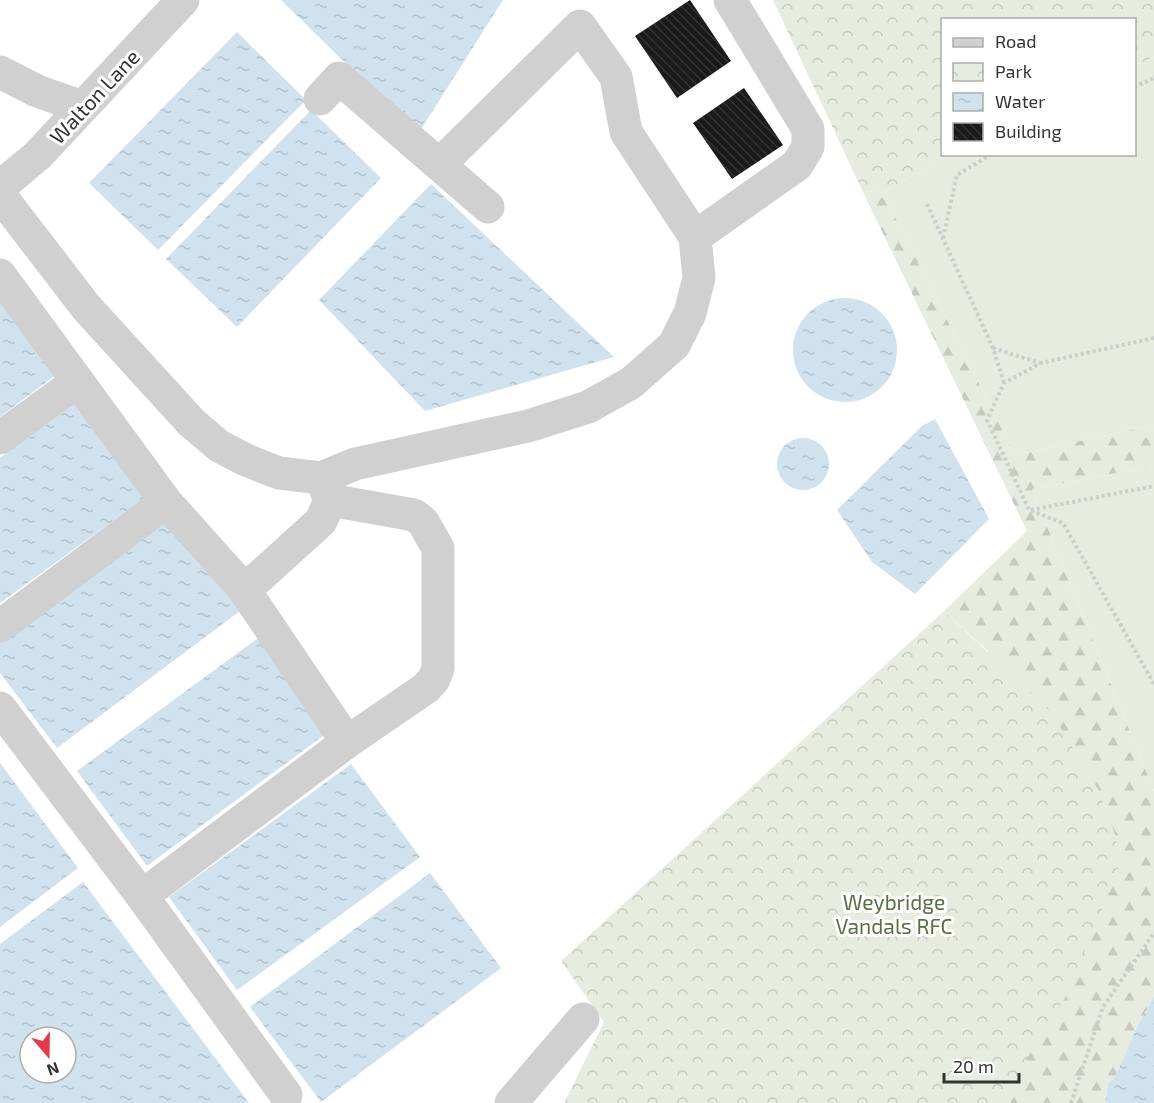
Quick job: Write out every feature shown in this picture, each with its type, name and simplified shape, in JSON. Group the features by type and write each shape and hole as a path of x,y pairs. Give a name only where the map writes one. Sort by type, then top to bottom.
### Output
{"street":[{"name":"Walton Lane","path":"0,187 38,155 183,0"},
{"path":"694,237 797,165 808,147 808,129 730,0"},
{"path":"243,588 257,579 321,521 325,489 355,464 528,426 588,407 631,383 674,345 690,313 699,278 694,237 626,132 616,77 580,26 440,164"},
{"path":"0,72 37,91 83,107"},
{"path":"320,99 339,78 488,207"},
{"path":"0,195 86,307 191,422 219,446 279,473 414,515 423,522 438,548 438,668 434,679 426,688 347,742 142,896"},
{"path":"0,275 166,502 243,588 347,742"},
{"path":"0,438 78,381"},
{"path":"0,626 166,502"},
{"path":"0,708 142,896 286,1095"},
{"path":"511,1103 583,1019"}],"path":[{"path":"1136,86 1154,78"},
{"path":"942,238 957,175 989,156"},
{"path":"927,204 993,348 1004,383"},
{"path":"1154,338 1041,363 1004,383 987,420 1029,510 1063,523 1154,684"},
{"path":"993,348 1041,363"},
{"path":"1029,510 1154,486"},
{"path":"1071,1103 1102,1007 1154,933"}],"green space":[{"path":"773,0 1154,0 1154,57 1136,65 1136,18 941,18 941,156 945,156 883,193 862,190"},
{"path":"1154,57 1154,425 1015,455 883,193 945,156 1136,156 1136,65"},
{"path":"862,190 883,193 1015,455 1154,425 1154,466 1032,489 1154,791 1154,996 1135,1031 1115,1077 1108,1084 1105,1103 999,1103 988,651 944,611 1027,531"},
{"path":"1154,466 1154,791 1032,489"},
{"name":"Weybridge Vandals RFC","path":"944,611 1051,712 1099,791 1116,837 1118,868 1065,998 999,1103 564,1103 604,1022 561,961"}],"water":[{"path":"281,0 503,0 418,134"},
{"path":"237,32 306,100 158,250 89,183"},
{"path":"311,110 381,178 237,327 166,259"},
{"path":"431,184 614,357 425,411 319,300"},
{"path":"0,292 61,371 0,417"},
{"path":"845,298 865,302 882,313 893,330 897,350 893,370 882,387 865,398 845,402 825,398 808,387 797,370 793,350 797,330 808,313 825,302"},
{"path":"81,399 150,494 0,603 0,458"},
{"path":"935,419 989,519 915,594 872,562 837,510 922,426"},
{"path":"803,438 813,440 821,446 827,454 829,464 827,474 821,482 813,488 803,490 793,488 785,482 779,474 777,464 779,454 785,446 793,440"},
{"path":"168,515 240,611 57,748 0,673 0,640"},
{"path":"258,638 327,733 147,866 77,771"},
{"path":"0,763 78,868 0,927"},
{"path":"351,764 420,857 237,990 169,897"},
{"path":"430,873 501,968 321,1102 250,1007"},
{"path":"83,882 249,1103 0,1103 0,944"},
{"path":"1154,996 1154,1103 1105,1103 1108,1084 1115,1077 1135,1031"}],"building":[{"path":"690,0 731,61 677,98 635,36"},
{"path":"744,88 783,145 732,179 693,123"}]}
